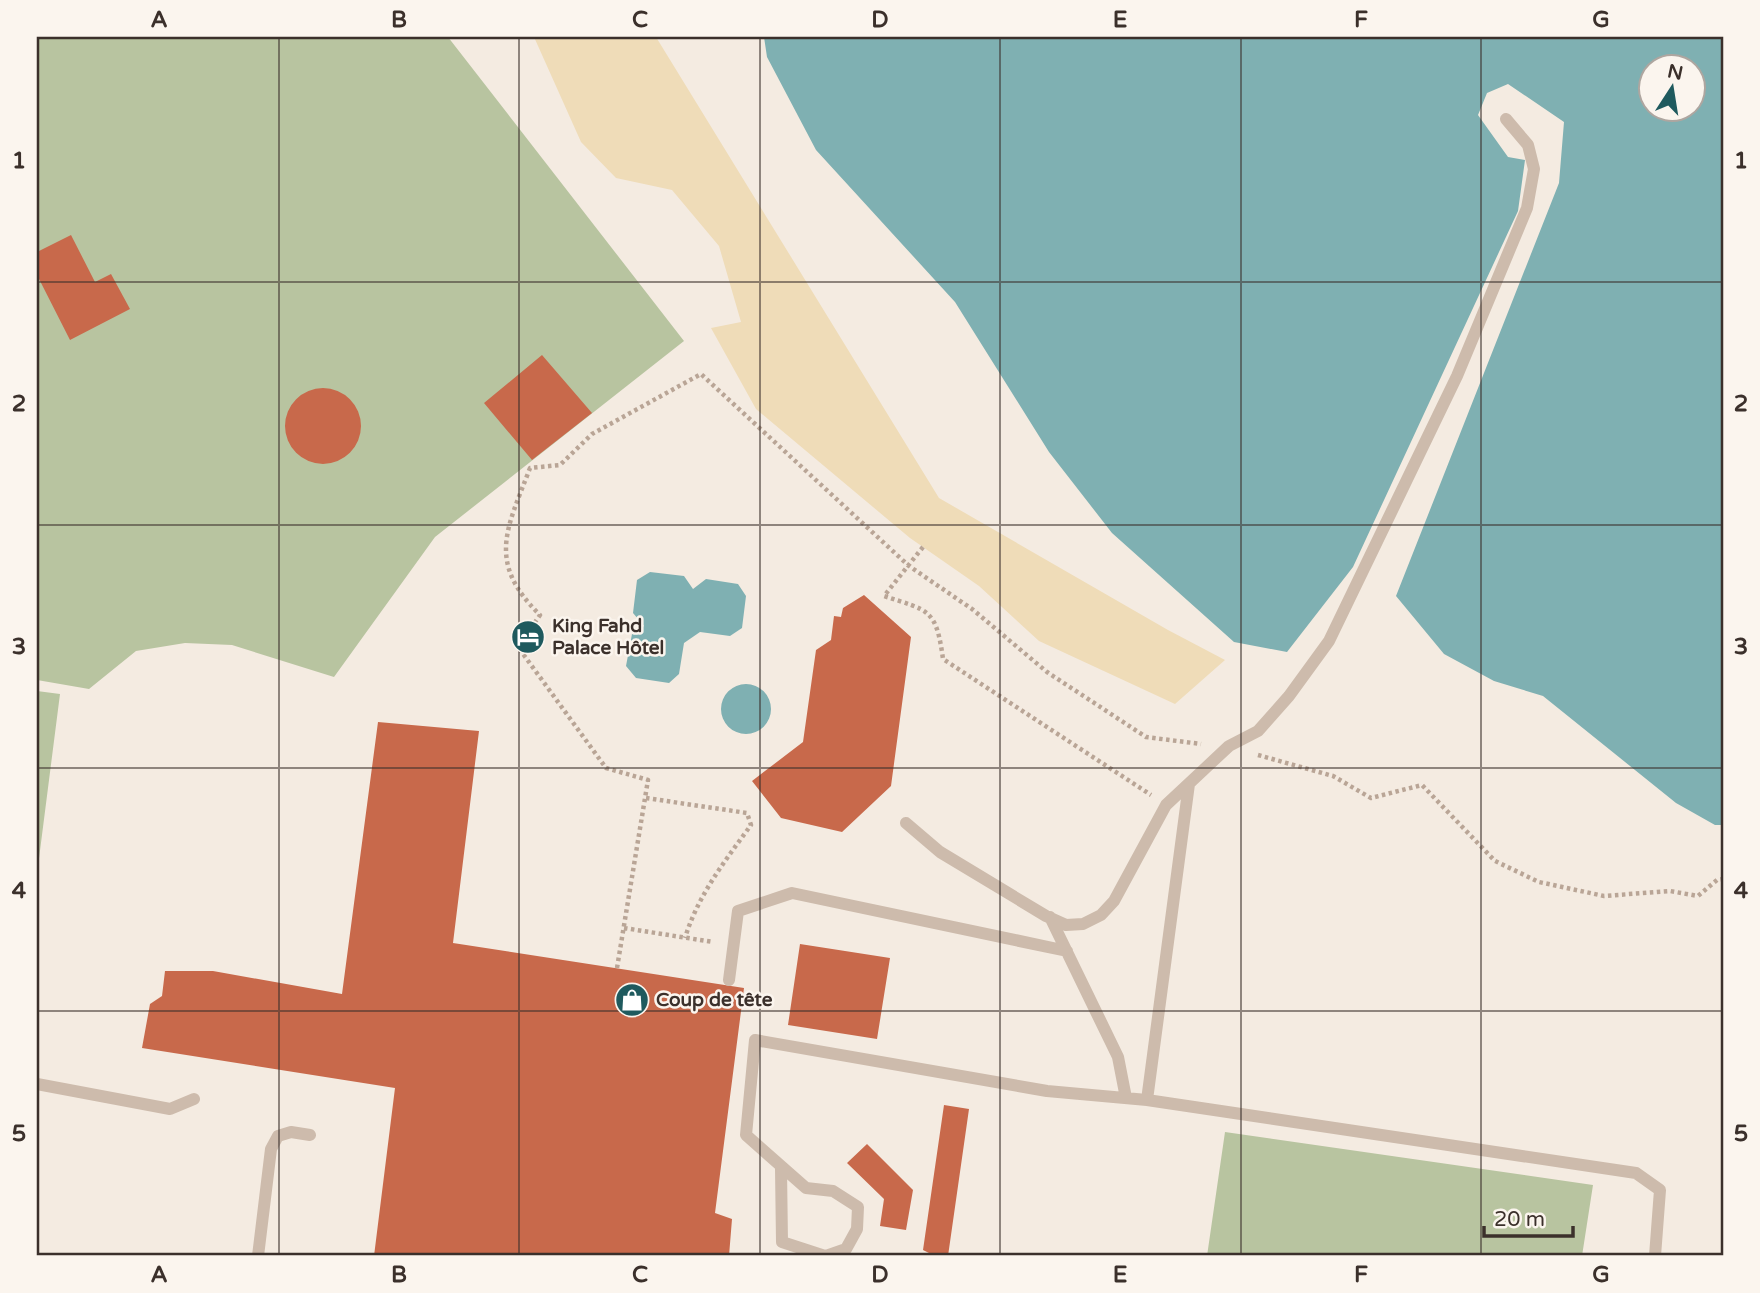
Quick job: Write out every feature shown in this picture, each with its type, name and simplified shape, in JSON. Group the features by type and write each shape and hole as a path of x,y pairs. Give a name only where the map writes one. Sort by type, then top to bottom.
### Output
{"lane":[{"path":"906,823 940,852 1066,925 1083,924 1101,915 1114,901 1166,805 1229,746 1258,731 1329,641 1457,376 1527,208 1534,169 1528,145 1506,119"},
{"path":"1147,1100 1189,784"},
{"path":"729,980 738,911 792,893 1067,951"},
{"path":"1050,918 1118,1057 1126,1098"},
{"path":"780,1169 782,1242 826,1256 846,1249 858,1229 858,1207 833,1191 806,1188 780,1169 746,1135 746,1107 754,1040 1047,1091 1147,1100 1636,1173 1660,1190 1655,1256"},
{"path":"37,1084 170,1109 194,1099"},
{"path":"258,1256 271,1149 278,1136 291,1132 310,1135"}],"path":[{"path":"617,968 648,780 606,768 518,647 540,615 515,585 504,539 530,468 560,466 592,434 701,374 909,566 972,609 1046,672 1146,737 1165,742 1229,746 1333,776 1371,798 1422,785 1495,861 1539,882 1604,895 1670,891 1698,896 1717,880 1723,879"},
{"path":"923,547 884,596 918,605 931,617 939,632 943,659 1166,805"},
{"path":"646,798 747,813 751,825 714,876 699,902 685,938"},
{"path":"624,928 733,945"}],"green space":[{"path":"37,37 448,37 684,341 435,537 334,677 232,645 185,643 136,651 89,689 37,680"},
{"path":"37,691 60,694 37,874"},
{"path":"1225,1132 1593,1185 1582,1256 1207,1256"}],"sand":[{"path":"534,37 656,37 939,498 1225,660 1175,704 1039,641 979,586 910,538 756,409 711,328 741,322 719,246 672,190 616,178 581,142"}],"water":[{"path":"764,37 1723,37 1723,825 1715,825 1676,803 1543,696 1494,681 1444,654 1396,596 1559,183 1564,122 1508,84 1487,93 1478,115 1508,157 1525,160 1518,211 1353,567 1287,652 1234,642 1112,533 1049,452 955,302 816,150 767,57"},
{"path":"650,572 684,576 693,589 706,579 738,584 746,596 742,628 730,636 700,632 684,643 679,674 669,683 636,678 626,666 632,634 644,626 633,613 637,580"},
{"path":"746,684 764,691 771,709 764,727 746,734 728,727 721,709 728,691"}],"building":[{"path":"71,235 95,282 111,274 130,309 70,340 37,275 37,252"},
{"path":"542,355 592,413 532,460 484,403"},
{"path":"323,388 338,391 350,399 358,411 361,426 358,441 350,453 338,461 323,464 308,461 296,453 288,441 285,426 288,411 296,399 308,391"},
{"path":"864,595 911,637 891,786 842,832 781,818 752,781 803,742 816,650 831,640 834,616 841,617 843,608"},
{"path":"378,722 479,731 453,943 744,988 715,1213 732,1219 729,1256 374,1256 395,1088 142,1048 150,1004 162,996 165,971 213,971 342,994"},
{"path":"800,944 890,958 877,1039 788,1025"},
{"path":"944,1105 969,1109 948,1256 935,1256 923,1250"},
{"path":"867,1144 913,1190 906,1230 880,1226 884,1199 847,1163"}],"place":[{"name":"King Fahd Palace Hôtel","path":"528,637"},
{"name":"Coup de tête","path":"632,1000"}]}
